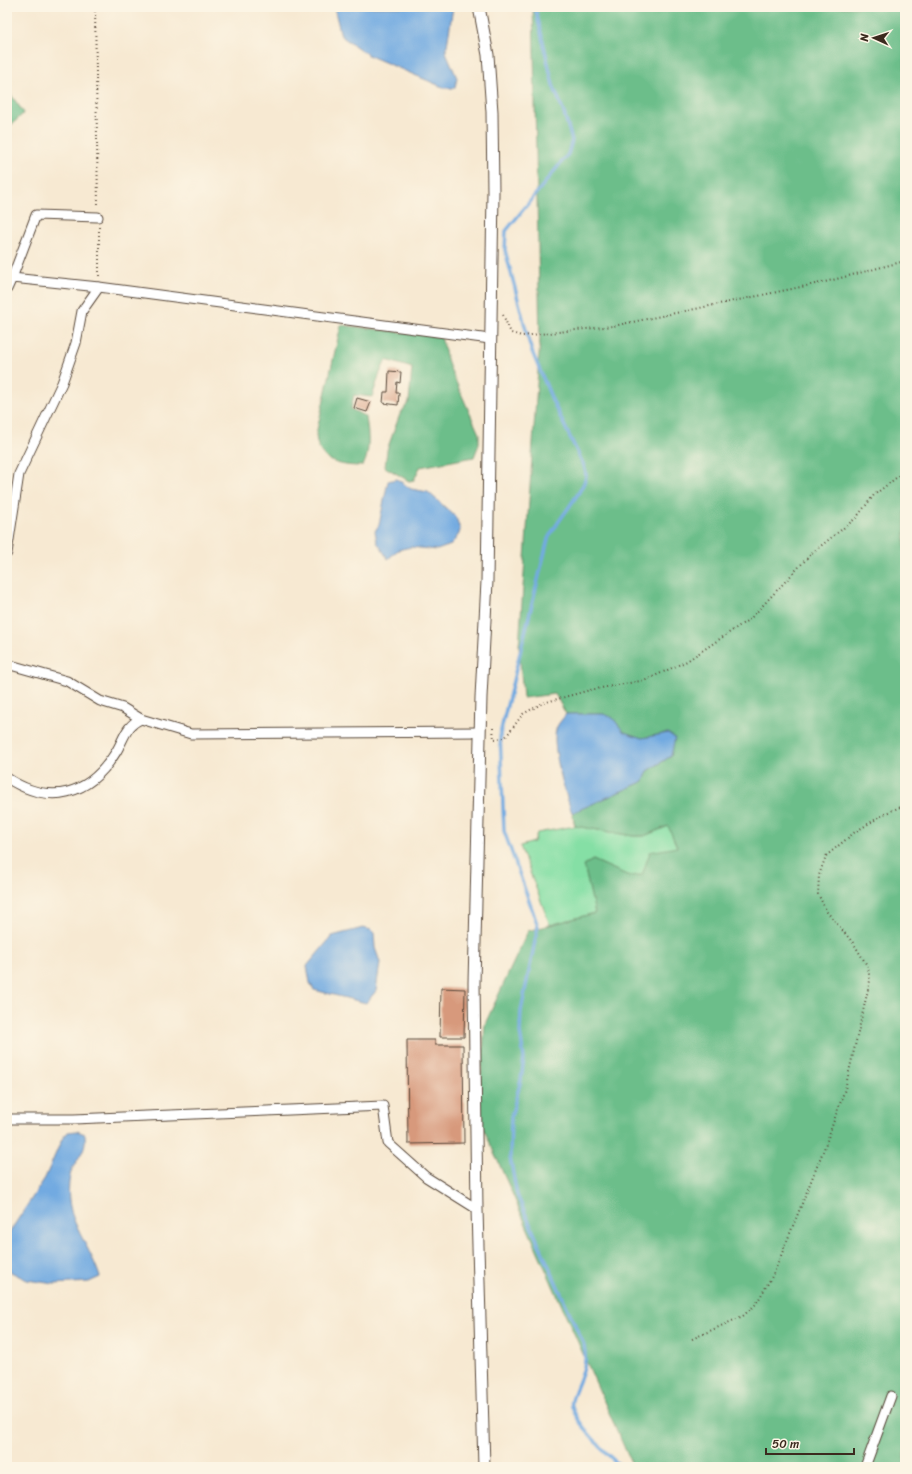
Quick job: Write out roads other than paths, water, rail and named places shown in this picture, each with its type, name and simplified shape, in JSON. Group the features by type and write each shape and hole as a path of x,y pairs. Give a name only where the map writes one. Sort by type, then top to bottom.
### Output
{"street":[{"path":"479,7 488,55 492,112 493,192 487,581 480,732 474,983 477,1209 484,1467"},
{"path":"7,289 36,215 98,218"},
{"path":"12,278 490,338"},
{"path":"7,553 19,474 62,382 76,343 82,310 99,288"},
{"path":"7,664 67,681 100,701 123,708 141,719 191,734 480,732"},
{"path":"7,778 34,792 63,794 81,788 101,773 116,752 127,729 141,719"},
{"path":"7,1119 74,1119 383,1106 388,1142 426,1177 477,1209"},
{"path":"865,1467 891,1396"}],"water":[{"path":"334,7 453,7 446,52 457,78 455,88 445,88 368,55 341,36"},
{"path":"397,479 411,489 428,492 456,517 460,530 459,534 451,545 437,550 411,547 402,549 398,550 388,559 377,542 375,531 379,525 388,481"},
{"path":"566,714 603,714 612,717 624,732 642,738 668,733 675,738 671,756 648,771 644,781 572,813 557,759 555,738 557,728"},
{"path":"363,928 371,930 374,933 375,948 380,962 376,991 366,1003 314,990 310,983 307,966 332,936"},
{"path":"77,1131 85,1134 85,1141 70,1176 68,1191 70,1204 73,1217 100,1277 89,1282 54,1284 27,1280 11,1272 7,1268 7,1236 45,1178 62,1139 68,1132"}],"waterway":[{"path":"535,7 553,85 563,110 572,140 568,154 506,231 505,250 531,349 553,402 584,466 586,476 580,490 548,539 500,734 504,831 538,926 521,1011 520,1032 524,1058 521,1080 511,1117 510,1157 517,1195 584,1345 584,1367 574,1393 572,1407 576,1416 591,1436 622,1467"}]}
